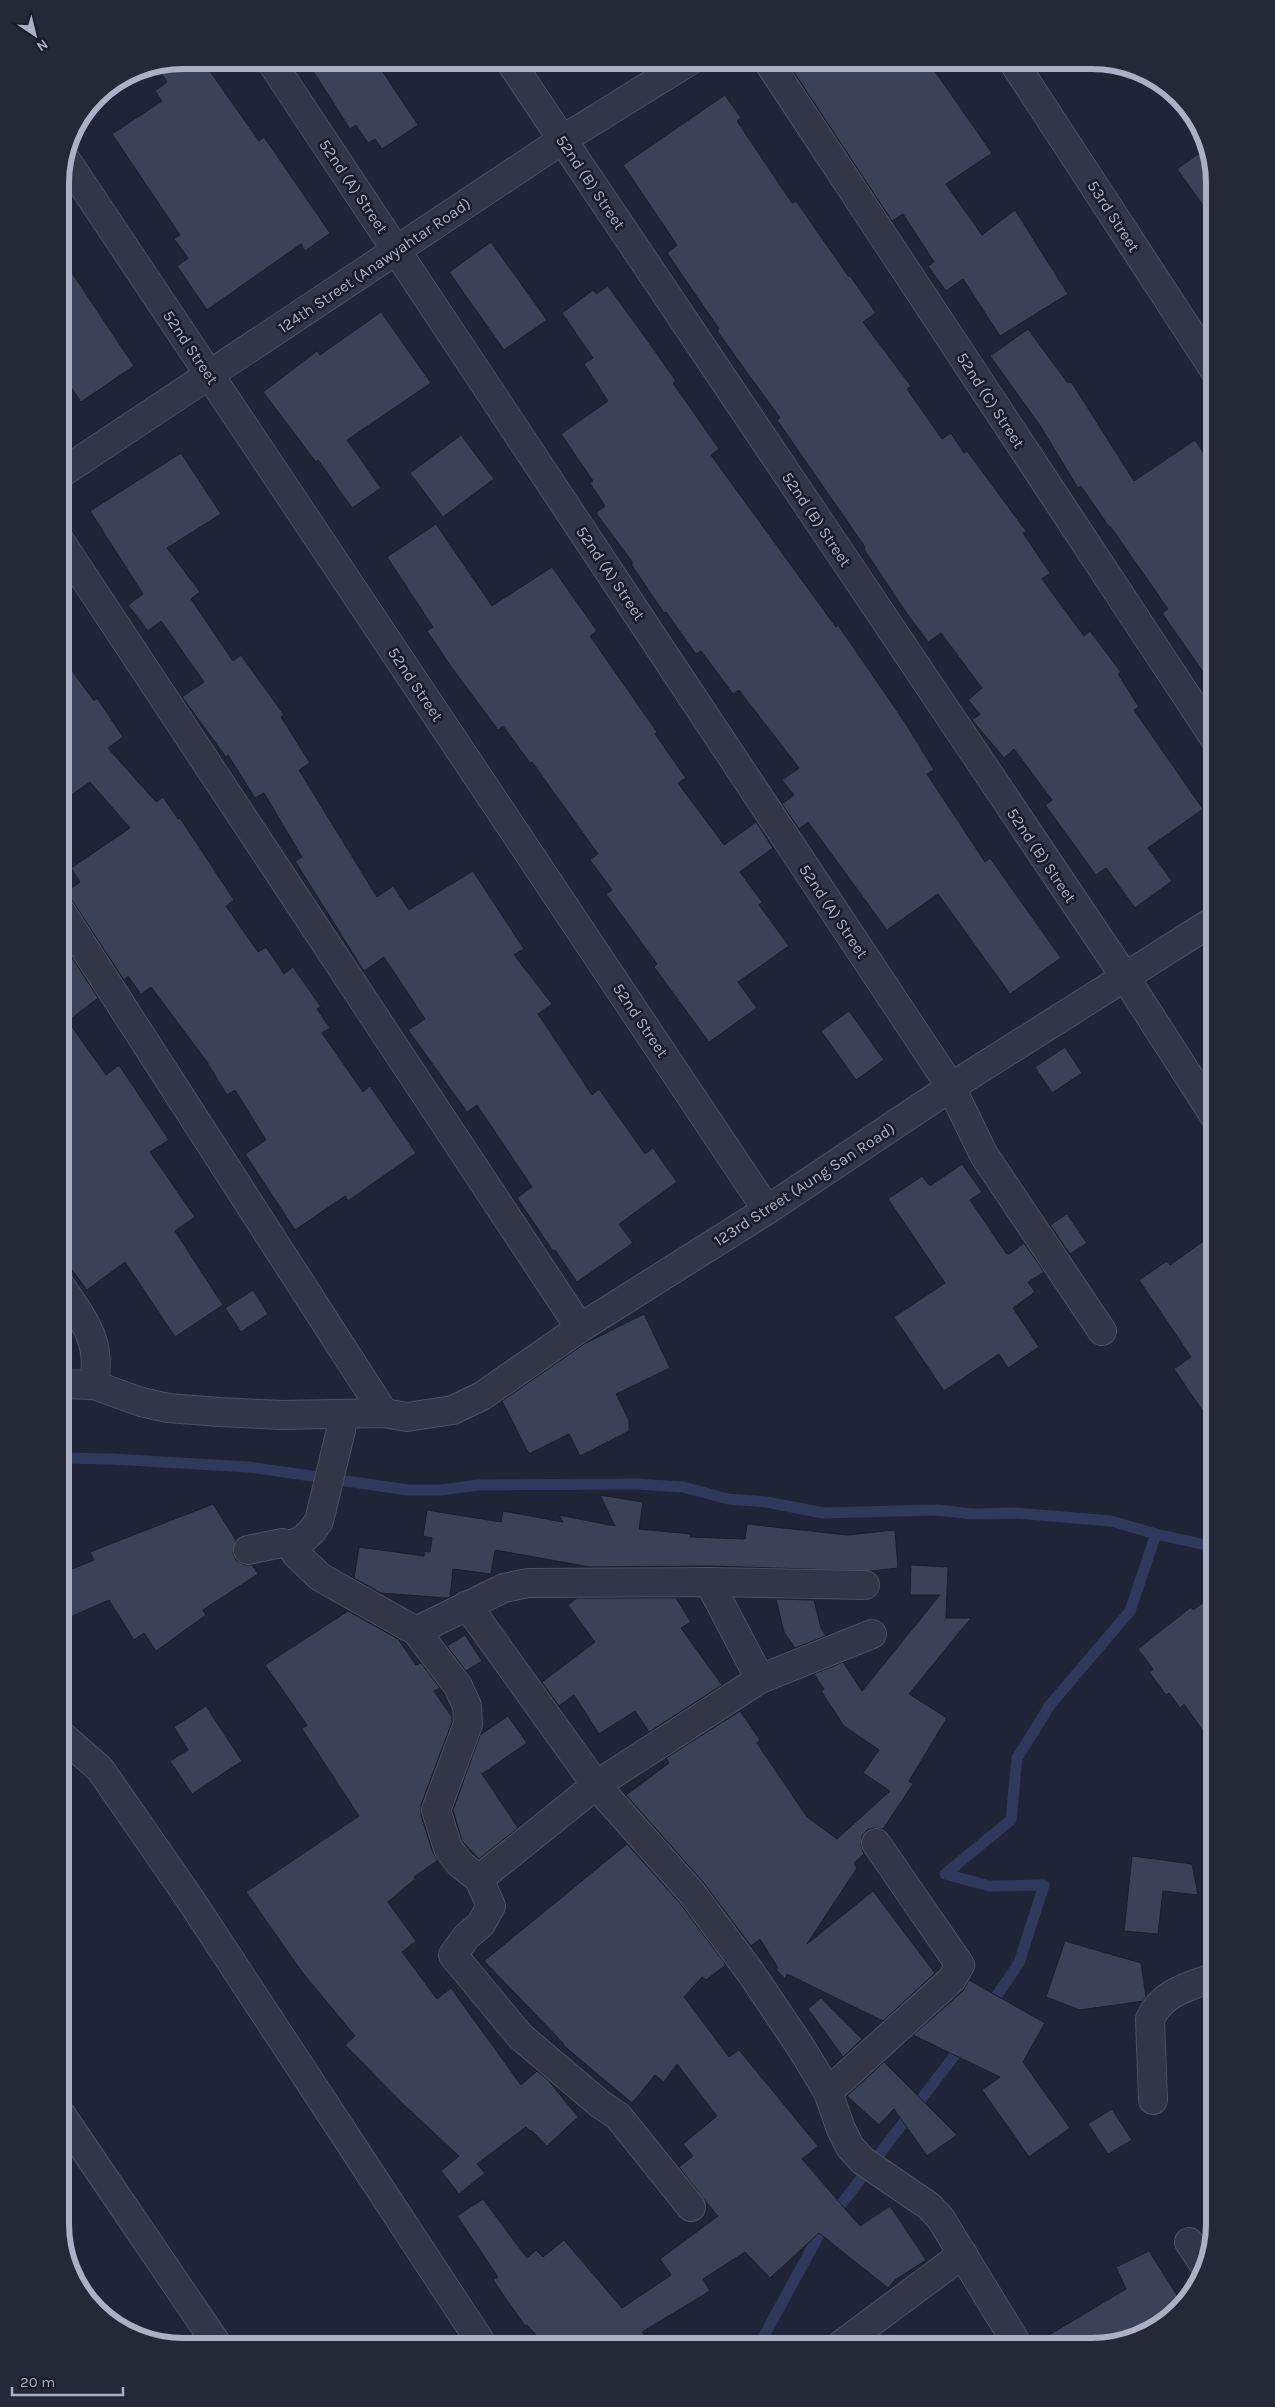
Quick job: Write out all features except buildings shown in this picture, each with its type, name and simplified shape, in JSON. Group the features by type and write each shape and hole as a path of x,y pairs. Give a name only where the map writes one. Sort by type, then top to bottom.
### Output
{"street":[{"name":"52nd (A) Street","path":"276,69 951,1087 984,1155 1102,1331"},
{"name":"52nd (B) Street","path":"515,69 1124,977 1206,1103"},
{"name":"124th Street (Anawyahtar Road)","path":"69,468 562,140 676,69"},
{"name":"52nd (C) Street","path":"773,69 1206,725"},
{"name":"53rd Street","path":"1018,69 1206,357"},
{"name":"52nd Street","path":"70,166 767,1210"},
{"path":"69,555 580,1328"},
{"path":"69,924 384,1413"},
{"name":"123rd Street (Aung San Road)","path":"69,1384 94,1385 141,1402 168,1408 342,1422 384,1413 407,1417 453,1410 482,1396 580,1328 767,1210 951,1087 1206,926"},
{"path":"69,1299 87,1326 95,1348 97,1366 94,1385"},
{"path":"291,1545 302,1540 319,1521 342,1422"},
{"path":"248,1550 282,1542 291,1545 296,1554 320,1577 416,1632 458,1686 467,1706 468,1724 436,1810 448,1848 460,1864 479,1879 491,1906 484,1920 466,1937 453,1955 520,2036 600,2104 618,2116 691,2207"},
{"path":"416,1632 504,1588 528,1583 709,1582 865,1585"},
{"path":"709,1582 760,1680"},
{"path":"467,1605 596,1785 691,1892 751,1973 828,2092 847,2141 864,2161 890,2181 929,2206 941,2220 1014,2338"},
{"path":"479,1879 596,1785 760,1680 872,1634"},
{"path":"69,1742 100,1769 168,1866 270,2018 478,2338"},
{"path":"828,2092 952,1979 960,1964 876,1843"},
{"path":"1153,2100 1150,2019 1154,2010 1163,2000 1177,1990 1206,1980"},
{"path":"69,2126 213,2338"},
{"path":"850,2338 963,2254"}],"waterway":[{"path":"69,1458 249,1467 408,1490 441,1490 478,1485 636,1484 683,1487 728,1499 767,1502 823,1513 937,1510 972,1514 1015,1513 1111,1521 1156,1534 1206,1545"},
{"path":"989,2007 1019,1963 1044,1885 989,1886 945,1874 1011,1820 1017,1758 1050,1705 1130,1611 1156,1534"},
{"path":"763,2338 821,2231 964,2043"}]}
